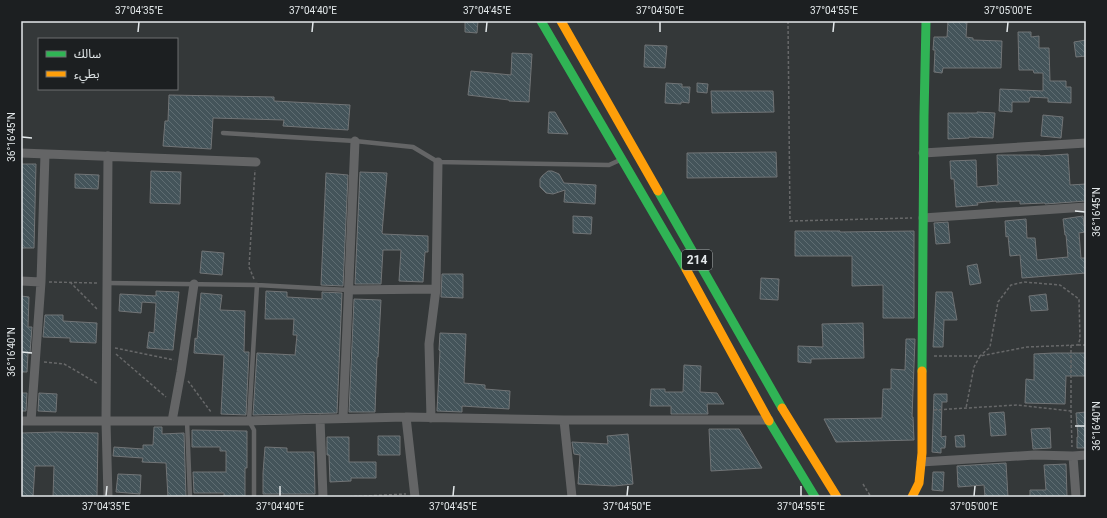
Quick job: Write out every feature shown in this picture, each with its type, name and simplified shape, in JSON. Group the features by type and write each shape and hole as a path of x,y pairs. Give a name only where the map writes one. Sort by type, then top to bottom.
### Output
{"main road":[{"name":"214","path":"541,21 686,269 769,420 815,497"},
{"name":"214","path":"561,21 783,410 837,497"},
{"path":"912,497 919,483 921,462 923,153 926,21"}],"street":[{"path":"343,418 355,141"},
{"path":"923,153 1086,143"},
{"path":"21,153 256,162"},
{"path":"31,421 41,282 46,154"},
{"path":"108,156 106,421 108,497"},
{"path":"431,418 429,344 436,288 438,162"},
{"path":"923,218 1086,206"},
{"path":"21,281 41,282"},
{"path":"172,421 194,284"},
{"path":"348,290 436,288"},
{"path":"21,421 249,421 406,417 564,420 769,420"},
{"path":"406,417 415,495"},
{"path":"320,419 323,497"},
{"path":"564,420 572,497"},
{"path":"921,462 1035,455 1086,455"},
{"path":"1073,456 1076,497"}],"lane":[{"path":"223,134 355,141 413,147 438,162 609,165 622,160"},
{"path":"108,283 257,285 348,290"},
{"path":"254,497 254,430 249,421 257,285"},
{"path":"187,421 190,497"}],"path":[{"path":"788,21 790,221 923,218"},
{"path":"256,162 249,267 257,285"},
{"path":"41,282 108,283"},
{"path":"70,282 97,309"},
{"path":"966,408 974,367 980,356 990,347 998,302 1011,285 1024,282 1060,285 1079,299 1080,339 1078,344"},
{"path":"922,356 980,356 1028,347 1078,344 1086,345"},
{"path":"1071,345 1073,456"},
{"path":"107,347 182,362"},
{"path":"107,347 175,405"},
{"path":"36,361 64,364 107,390"},
{"path":"181,372 217,421"},
{"path":"922,411 1017,405 1071,411"},
{"path":"863,484 871,497"},
{"path":"344,497 415,495"}],"building":[{"path":"465,21 478,21 477,33 465,32"},
{"path":"948,21 967,21 966,37 973,38 973,40 1002,41 1001,68 943,68 942,73 934,72 934,37 947,37"},
{"path":"1018,32 1031,32 1031,37 1039,36 1039,48 1049,48 1050,81 1066,81 1066,87 1071,87 1071,103 1048,102 1048,98 1030,97 1029,102 1012,102 1012,112 999,111 1000,89 1043,91 1043,73 1034,73 1033,70 1019,70"},
{"path":"1086,40 1086,56 1076,57 1074,42"},
{"path":"645,45 667,46 665,68 644,67"},
{"path":"512,53 532,54 529,102 509,101 468,95 471,71 511,75"},
{"path":"666,83 682,84 682,87 690,87 689,103 665,103"},
{"path":"697,83 708,84 707,93 697,92"},
{"path":"711,91 773,91 774,112 712,113"},
{"path":"169,95 274,97 274,101 350,105 348,130 283,126 284,120 213,118 211,149 163,146 165,121 168,121"},
{"path":"549,112 555,112 568,134 548,133"},
{"path":"948,113 995,113 993,138 969,137 948,139"},
{"path":"1043,115 1063,117 1061,138 1041,136"},
{"path":"776,152 777,177 687,178 687,153"},
{"path":"1068,154 1070,185 1086,184 1086,201 1020,204 1020,201 996,201 977,203 978,205 956,207 954,179 951,179 950,161 976,160 977,187 998,185 997,155 1040,156"},
{"path":"21,164 36,164 34,248 21,248"},
{"path":"151,171 181,172 180,204 150,203"},
{"path":"548,171 559,174 564,183 596,185 595,204 564,202 565,190 553,194 546,193 540,187 540,179"},
{"path":"360,172 387,173 383,234 428,236 428,252 425,252 423,282 399,281 401,250 383,250 381,284 355,284"},
{"path":"326,173 348,175 343,286 321,285"},
{"path":"75,174 99,175 98,189 75,188"},
{"path":"573,216 592,217 591,234 573,233"},
{"path":"1083,216 1085,232 1079,233 1081,258 1086,258 1086,273 1022,278 1020,255 1010,256 1008,236 1006,237 1005,221 1026,219 1027,238 1035,238 1037,260 1068,257 1063,219"},
{"path":"948,222 950,243 936,244 934,223"},
{"path":"795,231 914,231 914,318 883,318 883,285 852,286 852,256 795,256"},
{"path":"202,251 224,253 222,275 200,273"},
{"path":"977,264 981,283 970,285 967,266"},
{"path":"442,274 463,274 463,298 441,297"},
{"path":"761,278 779,279 778,300 760,299"},
{"path":"156,291 179,292 173,350 147,348 149,332 154,333 156,303 142,302 141,313 119,311 120,294 156,296"},
{"path":"266,291 287,292 287,297 322,299 322,292 342,293 337,413 253,415 257,353 295,355 297,335 293,335 294,319 265,319"},
{"path":"936,292 952,292 957,320 944,320 943,347 933,347"},
{"path":"201,293 222,295 220,310 245,311 244,352 249,352 246,415 221,414 224,355 194,353 195,338 197,339"},
{"path":"1046,294 1048,310 1031,311 1029,296"},
{"path":"21,296 29,297 28,327 32,327 27,372 21,372"},
{"path":"354,299 381,300 375,412 349,412"},
{"path":"45,315 63,315 63,321 97,323 96,343 70,342 70,338 43,337"},
{"path":"863,323 864,358 811,359 811,363 798,362 798,346 823,347 822,324"},
{"path":"440,333 466,334 464,383 485,385 485,389 510,391 509,409 462,406 462,412 437,411"},
{"path":"906,339 915,339 912,417 914,440 836,442 824,419 882,418 883,389 891,389 891,369 905,370"},
{"path":"1086,353 1086,376 1066,376 1065,404 1025,403 1026,379 1034,380 1034,354"},
{"path":"684,365 701,366 700,392 717,393 724,404 707,404 708,414 671,414 671,406 650,406 651,389 665,389 665,392 683,392"},
{"path":"21,393 27,393 26,411 21,411"},
{"path":"39,393 57,394 56,412 38,411"},
{"path":"934,394 947,394 947,402 942,402 941,437 946,436 945,448 941,448 941,453 932,452"},
{"path":"1004,412 1006,435 991,436 989,413"},
{"path":"1086,412 1086,448 1077,448 1078,437 1076,413"},
{"path":"154,427 162,427 162,434 184,433 186,497 168,497 166,463 142,462 143,458 113,456 114,447 143,449 143,445 153,445"},
{"path":"1050,428 1051,448 1033,449 1031,429"},
{"path":"709,429 739,429 762,468 711,471"},
{"path":"192,430 247,431 245,497 224,497 224,493 194,493 193,472 226,472 226,451 220,451 220,447 192,447"},
{"path":"21,433 98,433 97,497 53,497 54,466 35,466 33,497 21,497"},
{"path":"628,434 633,484 614,486 578,484 580,455 574,454 572,442 608,444 607,436"},
{"path":"964,435 965,447 956,447 955,436"},
{"path":"378,436 400,436 400,455 378,455"},
{"path":"327,437 349,437 349,462 376,462 376,478 351,478 351,481 330,482"},
{"path":"265,447 287,448 287,452 314,452 315,494 263,494"},
{"path":"1006,463 1008,497 985,497 984,485 958,487 957,466"},
{"path":"1066,464 1067,497 1030,497 1030,490 1046,490 1044,465"},
{"path":"933,472 944,472 943,491 932,490"},
{"path":"118,474 141,475 140,494 116,492"}],"traffic: fast":[{"path":"541,21 686,269"},
{"path":"922,371 926,21"},
{"path":"658,191 782,408"},
{"path":"769,421 815,497"}],"traffic: slow":[{"path":"561,21 658,191"},
{"path":"686,269 769,421"},
{"path":"912,497 919,483 922,453 922,371"},
{"path":"782,408 837,497"}]}
